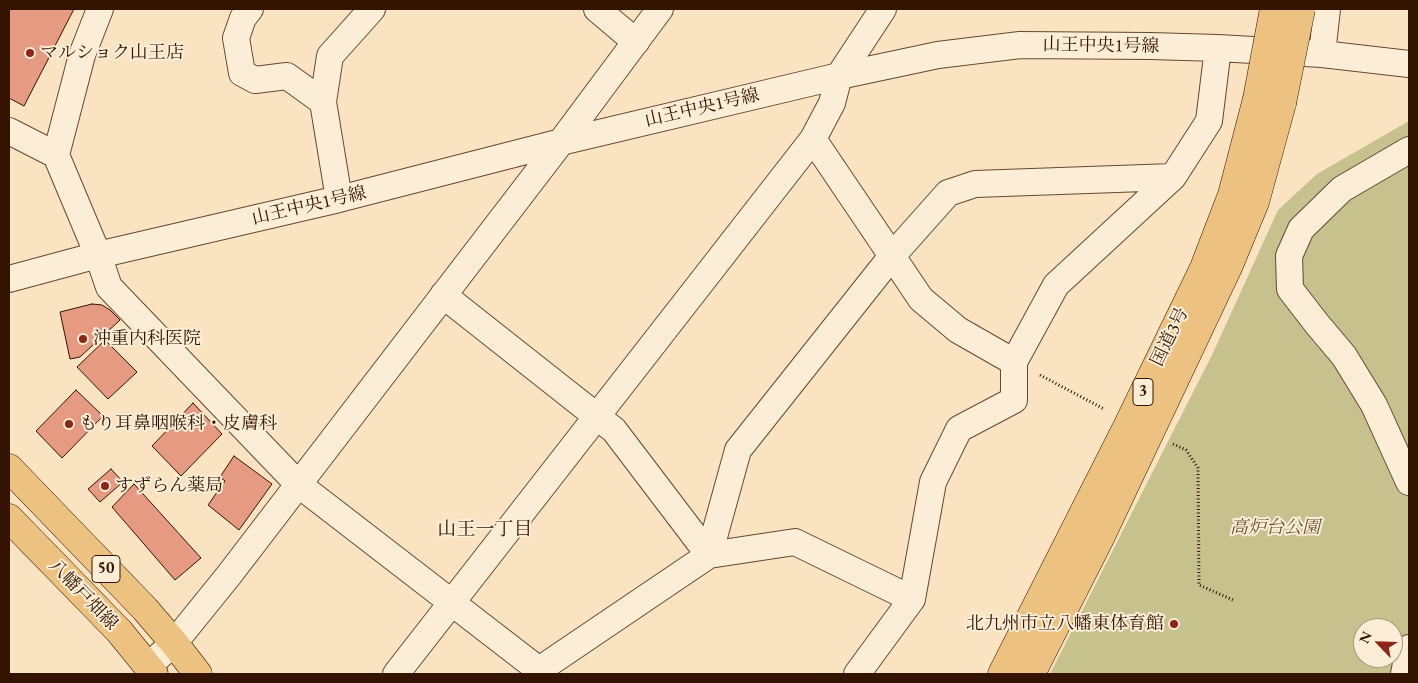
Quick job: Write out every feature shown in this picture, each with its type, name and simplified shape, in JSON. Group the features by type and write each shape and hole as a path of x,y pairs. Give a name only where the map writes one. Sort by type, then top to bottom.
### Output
{"main road":[{"name":"国道3号","path":"1031,674 1099,540 1229,265 1255,202 1270,101 1274,9"},
{"name":"国道3号","path":"1002,674 1204,268 1270,101 1301,9"},
{"name":"八幡戸畑線","path":"9,468 144,609 198,674"},
{"name":"八幡戸畑線","path":"9,518 119,631 151,670"}],"street":[{"path":"100,9 82,55 56,155 98,255 109,287 298,484 452,602 539,672 709,555 795,542 912,599"},
{"path":"250,9 236,38 242,73 255,80 287,76 323,102"},
{"path":"339,199 323,102 330,56 372,9"},
{"path":"597,9 636,42"},
{"path":"151,670 229,575 561,142 660,9"},
{"path":"396,674 813,139 832,104 839,76 882,9"},
{"path":"1322,54 1327,9"},
{"name":"山王中央1号線","path":"9,279 98,255 339,199 561,142 839,76 938,55 1020,45 1218,48 1322,54 1409,64"},
{"path":"857,674 912,599 933,482 959,429 1014,400 1014,362 1056,284 1172,177 1209,121 1218,48"},
{"path":"9,131 56,155"},
{"path":"813,139 921,299 958,330 1014,362"},
{"path":"1409,150 1342,189 1301,229 1289,256 1290,289 1344,356 1374,405 1409,482"},
{"path":"709,555 738,450 892,256 948,193 975,184 1172,177"},
{"path":"443,295 614,430 709,555"},
{"path":"1404,674 1409,648"}],"path":[{"path":"1014,362 1104,408"},
{"path":"1169,442 1186,450 1198,468 1200,585 1233,600"}],"green space":[{"name":"高炉台公園","path":"1409,121 1409,674 1050,674 1213,353 1278,210 1317,174"}],"building":[{"name":"マルショク山王店","path":"9,9 74,9 24,106 9,98"},
{"name":"沖重内科医院","path":"92,304 102,305 120,320 80,357 70,359 60,312"},
{"path":"105,340 137,372 108,399 77,367"},
{"name":"もり耳鼻咽喉科・皮膚科","path":"76,390 103,416 62,458 36,431"},
{"path":"193,403 222,434 181,476 152,446"},
{"path":"234,456 272,484 239,530 208,505 225,481 220,477"},
{"name":"すずらん薬局","path":"111,469 123,482 100,502 88,489"},
{"path":"134,484 201,558 175,580 112,507"}],"place":[{"name":"マルショク山王店","path":"30,53"},
{"name":"沖重内科医院","path":"83,339"},
{"name":"もり耳鼻咽喉科・皮膚科","path":"69,424"},
{"name":"すずらん薬局","path":"105,486"},
{"name":"北九州市立八幡東体育館","path":"1174,624"}],"district":[{"name":"山王一丁目","path":"485,530"}]}
